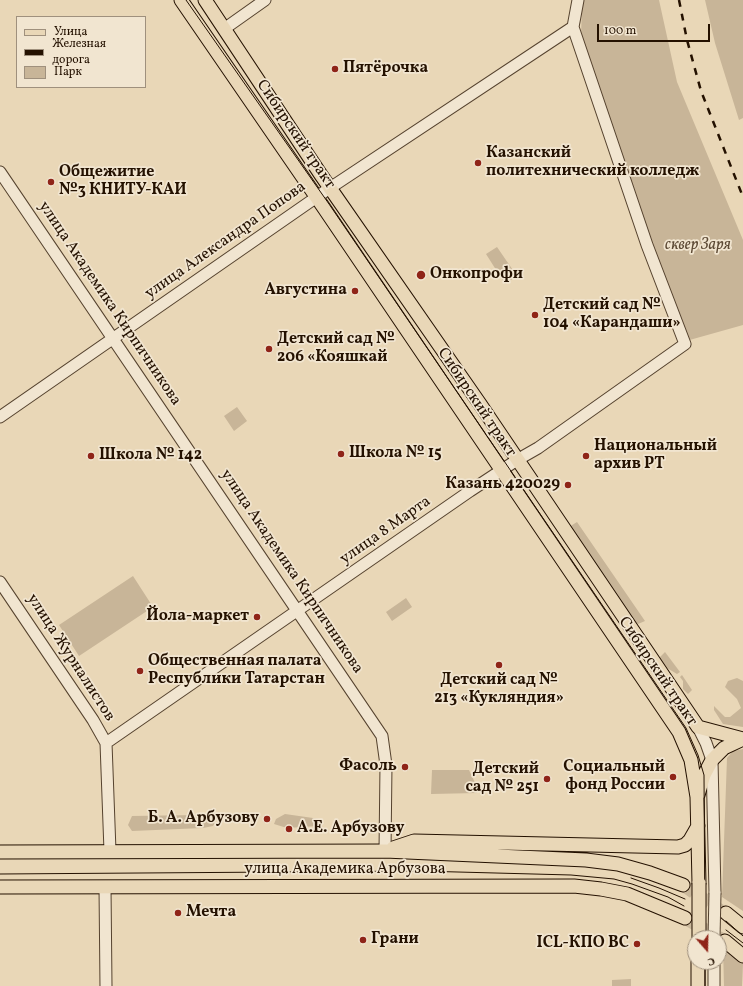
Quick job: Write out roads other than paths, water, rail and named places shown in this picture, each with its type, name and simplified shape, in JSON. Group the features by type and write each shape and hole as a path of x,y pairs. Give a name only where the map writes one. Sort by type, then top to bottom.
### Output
{"main road":[{"name":"Сибирский тракт","path":"181,0 317,197 679,732 691,760 697,797 699,930"},
{"name":"Сибирский тракт","path":"204,0 330,188 698,727 743,739"},
{"path":"697,797 704,775 712,760 724,748 743,739"},
{"path":"385,851 414,841 514,845 678,847 685,845 690,840 698,826"},
{"name":"улица Академика Арбузова","path":"0,852 385,851 579,860 618,864 650,873 682,885"},
{"name":"улица Академика Арбузова","path":"0,887 574,886 627,894 685,918"},
{"path":"726,914 743,927"},
{"path":"727,944 743,956"},
{"path":"698,970 698,986"}],"street":[{"path":"224,29 265,0"},
{"path":"573,27 578,0"},
{"name":"улица Александра Попова","path":"0,417 115,339 211,269 330,188 573,27"},
{"name":"улица 8 Марта","path":"106,743 517,460 538,448 685,344 646,245 573,27"},
{"name":"улица Академика Кирпичникова","path":"0,172 115,339 382,736 386,765 385,851"},
{"name":"улица Журналистов","path":"0,582 93,720 106,743 108,758 110,851"},
{"name":"Сибирский тракт","path":"698,727 712,760 715,893 719,930"},
{"path":"105,887 106,986"},
{"path":"714,970 714,986"}],"tunnel":[{"path":"683,885 724,913"},
{"path":"685,918 706,930"}],"tram line":[{"path":"186,0 329,204 686,728 698,755 704,775 705,930"},
{"path":"0,874 420,871 571,875 614,879 668,897 684,906"},
{"path":"631,878 685,899"},
{"path":"726,921 743,936"},
{"path":"727,931 743,943"},
{"path":"705,970 705,986"}],"railway":[{"path":"679,0 687,40 701,91 743,197"}],"place":[{"name":"Пятёрочка","path":"335,69"},
{"name":"Казанский политехнический колледж","path":"478,163"},
{"name":"Общежитие №3 КНИТУ-КАИ","path":"51,182"},
{"name":"Онкопрофи","path":"421,275"},
{"name":"Августина","path":"355,291"},
{"name":"Детский сад № 104 «Карандаши»","path":"535,315"},
{"name":"Детский сад № 206 «Кояшкай","path":"269,349"},
{"name":"Школа № 15","path":"341,454"},
{"name":"Школа № 142","path":"91,456"},
{"name":"Национальный архив РТ","path":"586,456"},
{"name":"Казань 420029","path":"568,485"},
{"name":"Йола-маркет","path":"257,617"},
{"name":"Детский сад № 213 «Кукляндия»","path":"499,665"},
{"name":"Общественная палата Республики Татарстан","path":"140,671"},
{"name":"Фасоль","path":"405,767"},
{"name":"Социальный фонд России","path":"673,777"},
{"name":"Детский сад № 251","path":"547,779"},
{"name":"Б. А. Арбузову","path":"267,819"},
{"name":"А.Е. Арбузову","path":"289,829"},
{"name":"Мечта","path":"178,913"},
{"name":"Грани","path":"363,940"},
{"name":"ICL-КПО ВС","path":"637,944"}],"park label":[{"name":"сквер Заря","path":"698,246"}]}
